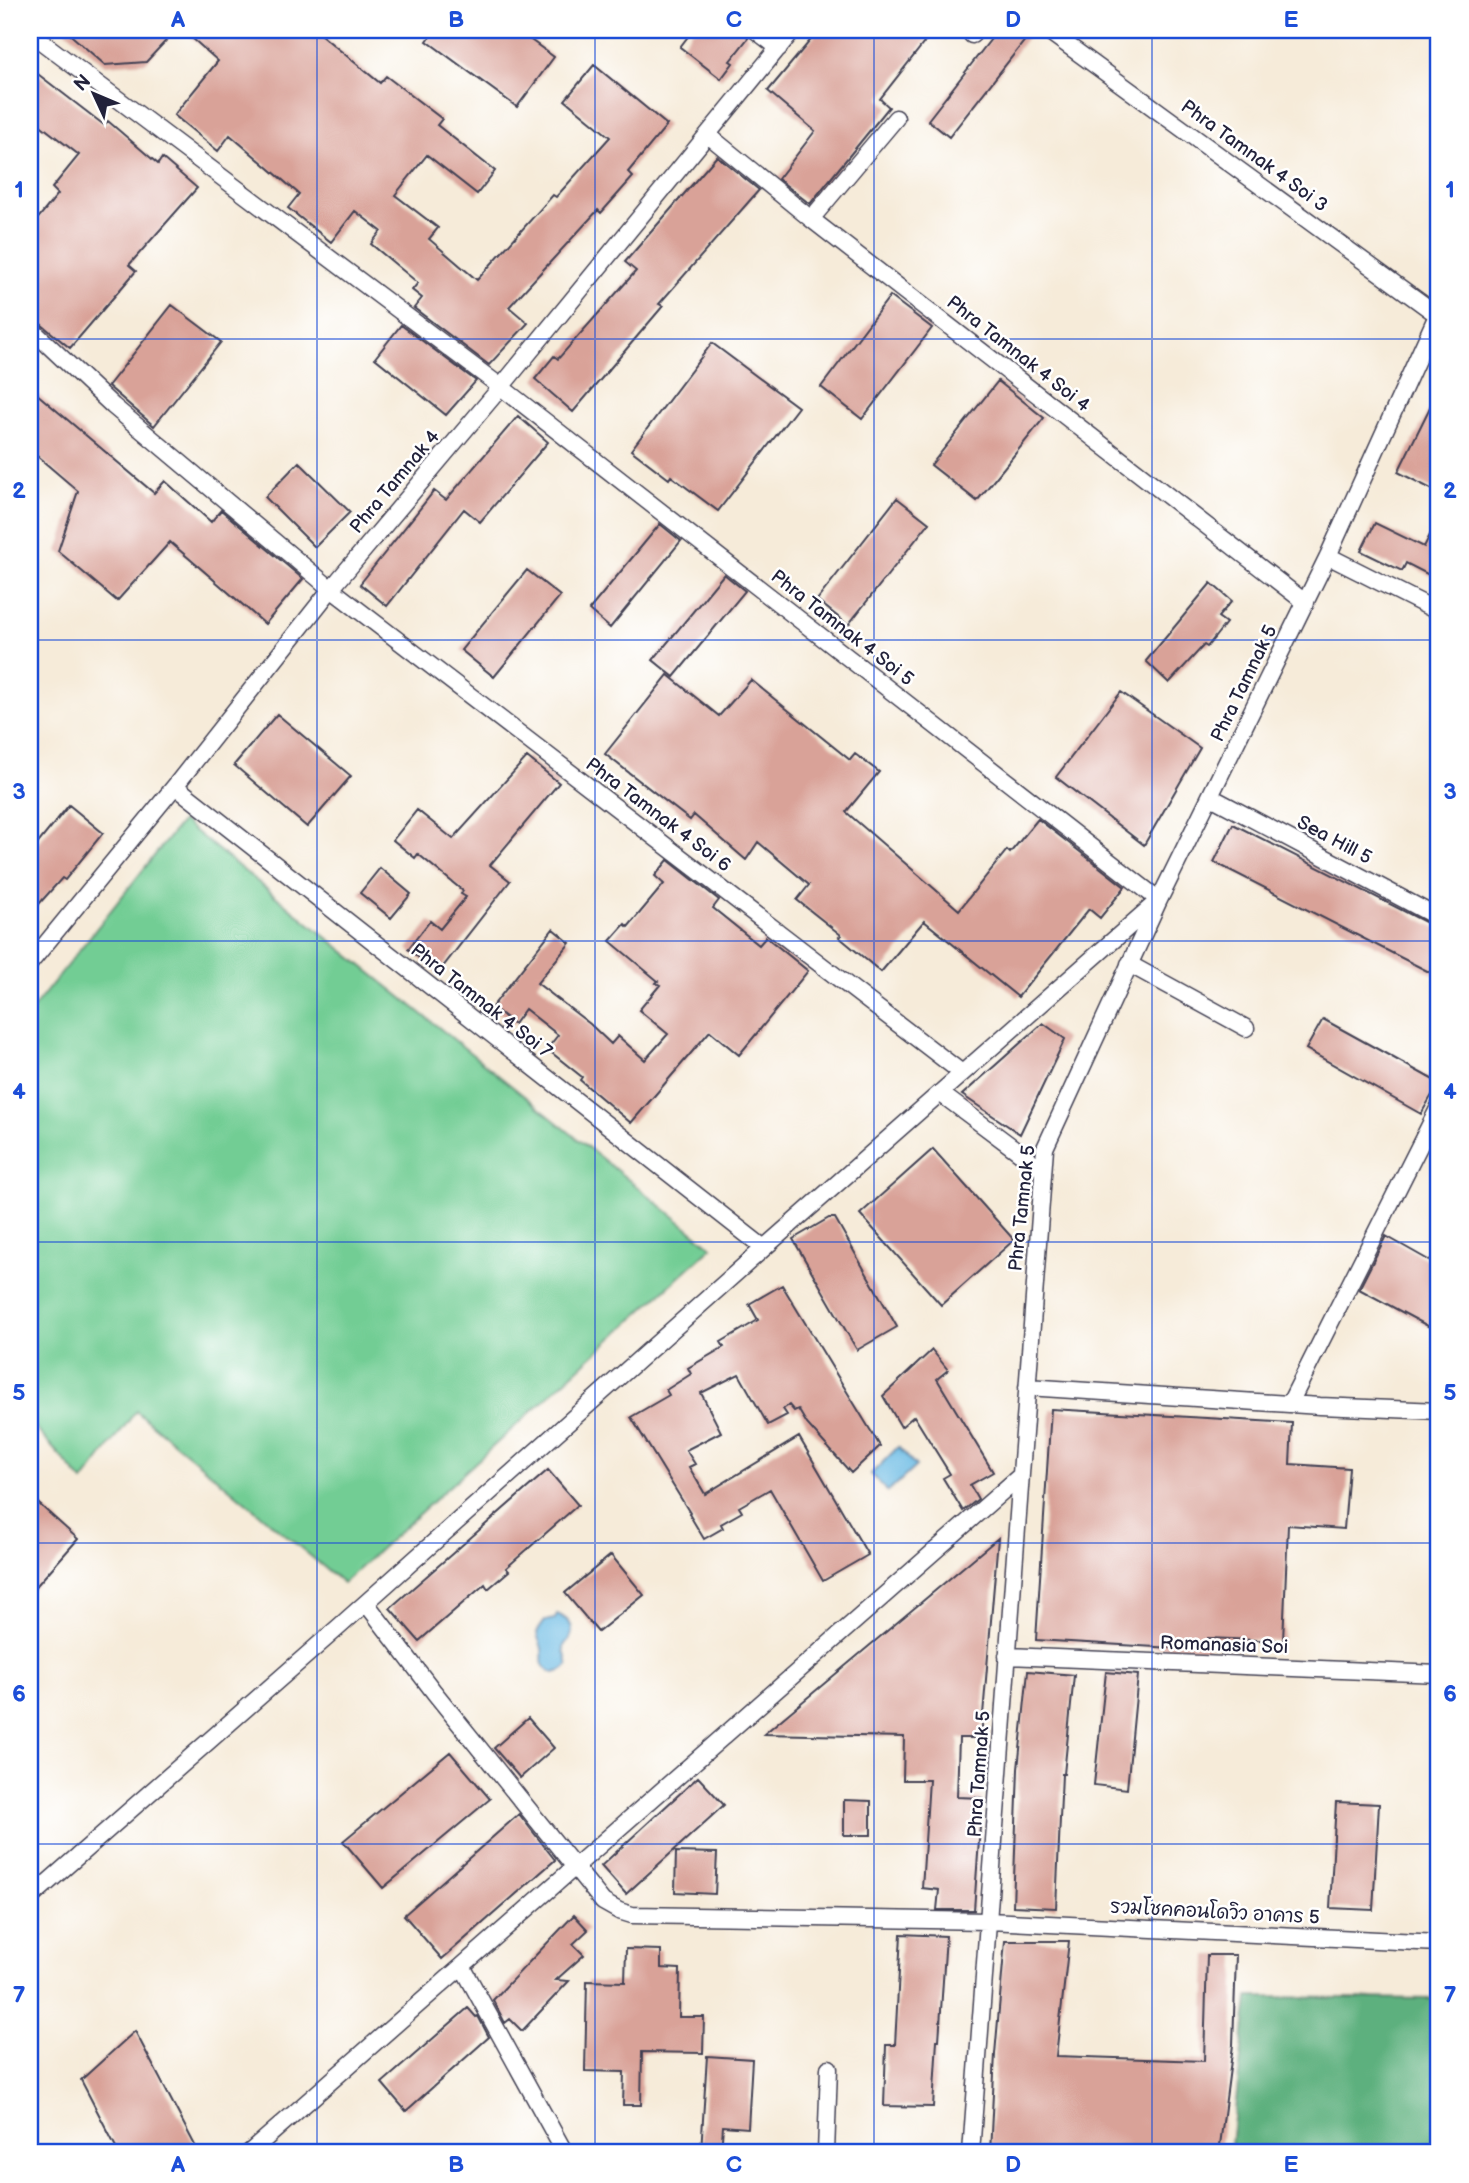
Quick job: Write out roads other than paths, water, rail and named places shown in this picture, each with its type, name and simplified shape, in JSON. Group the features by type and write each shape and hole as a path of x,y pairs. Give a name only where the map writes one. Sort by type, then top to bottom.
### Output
{"street":[{"path":"755,30 779,48"},
{"name":"Phra Tamnak 4","path":"30,963 331,589 501,387 793,30"},
{"name":"Phra Tamnak 4 Soi 3","path":"1047,30 1439,314"},
{"name":"Phra Tamnak 4 Soi 5","path":"30,33 501,387 1159,900"},
{"path":"811,219 896,118"},
{"name":"Phra Tamnak 4 Soi 4","path":"708,135 811,219 1306,603"},
{"name":"Phra Tamnak 5","path":"971,2153 1045,1148 1159,900 1306,603 1439,314"},
{"name":"Phra Tamnak 4 Soi 6","path":"30,328 114,406 331,589 962,1073"},
{"path":"1328,556 1439,612"},
{"name":"Phra Tamnak 4 Soi 7","path":"175,786 764,1248"},
{"name":"Sea Hill 5","path":"1211,797 1439,918"},
{"path":"30,1898 1159,900"},
{"path":"1129,964 1246,1028"},
{"path":"940,1093 1043,1170"},
{"path":"1290,1403 1439,1107"},
{"path":"1027,1387 1439,1411"},
{"path":"249,2153 1020,1476"},
{"name":"รวมโชคคอนโดวิว อาคาร 5","path":"366,1603 433,1692 603,1902 619,1911 632,1914 988,1921 1439,1943"},
{"name":"Romanasia Soi","path":"1007,1656 1439,1674"},
{"path":"462,1966 565,2153"},
{"path":"826,2153 829,2068"},
{"path":"267,2138 275,2153"}],"water":[{"path":"898,1447 916,1466 888,1492 871,1474"},
{"path":"557,1614 569,1622 572,1632 564,1646 567,1665 554,1673 543,1665 537,1632 545,1621 555,1619"}]}
